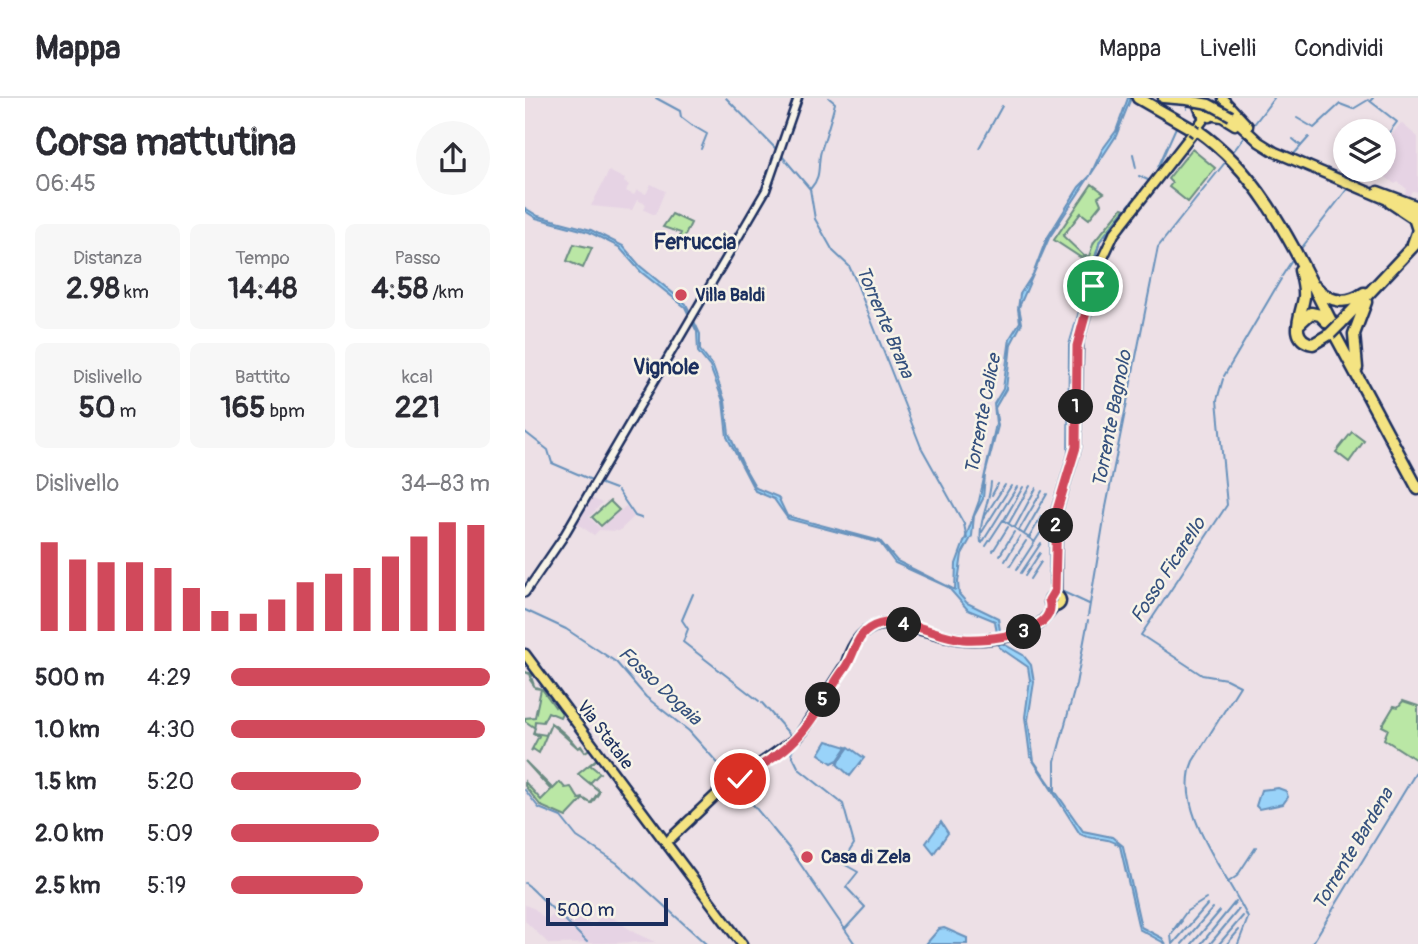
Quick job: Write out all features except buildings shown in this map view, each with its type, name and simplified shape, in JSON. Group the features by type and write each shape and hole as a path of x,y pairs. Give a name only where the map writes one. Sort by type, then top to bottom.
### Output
{"highway":[{"path":"1138,98 1195,128"},
{"path":"1143,98 1195,128 1233,162 1266,200 1418,487"},
{"path":"1233,162 1263,200 1418,487"},
{"path":"1390,202 1409,212 1416,222 1417,234 1409,251"},
{"path":"1303,268 1319,291 1341,301 1357,298 1383,277 1418,242"},
{"path":"1292,252 1304,287 1298,332 1302,339 1313,344 1335,331 1383,277"},
{"path":"1360,306 1353,345 1362,381"},
{"path":"1298,332 1303,318 1313,313 1323,317 1335,331"}],"main road":[{"path":"525,593 562,539 766,190 798,98"},
{"path":"1163,99 1209,106 1278,151 1418,206"},
{"path":"667,839 692,816 799,736 864,633 883,623 901,624 961,639 988,638 1035,628 1052,608 1049,600 1055,592 1056,515 1075,457 1078,339 1105,250 1118,229 1172,164 1209,106 1215,104 1279,154 1418,213"},
{"path":"1209,106 1249,131"},
{"name":"Via Statale","path":"525,654 667,839 742,944"}],"shaded area":[{"path":"1401,123 1418,137 1418,192 1413,191 1408,197 1404,195 1407,189 1398,182 1395,184 1392,182 1396,182 1396,129"},
{"path":"609,171 625,179 624,182 629,185 626,191 634,195 637,190 646,194 651,184 665,191 655,215 644,210 646,204 637,200 632,210 591,206"},
{"path":"587,496 602,503 589,517 600,528 626,506 634,517 619,531 599,530 594,535 573,521"},
{"path":"525,905 535,909 547,921 555,913 561,918 571,908 593,928 603,911 635,933 655,942 549,944 525,921"}],"green space":[{"path":"1192,149 1215,168 1188,202 1169,187 1172,183 1168,179"},
{"path":"1092,184 1104,193 1098,197 1101,204 1089,219 1081,213 1063,236 1084,256 1089,256 1094,242 1122,208 1125,209 1100,241 1094,261 1080,257 1054,240"},
{"path":"672,214 691,223 683,240 679,238 681,233 663,227"},
{"path":"574,244 592,248 583,268 567,261"},
{"path":"1352,432 1364,441 1349,462 1336,452"},
{"path":"610,501 619,510 601,526 592,517"},
{"path":"534,686 542,689 555,707 558,702 564,709 560,717 548,712 543,722 535,721 534,728 525,718 535,717 541,689 535,688"},
{"path":"1403,701 1418,706 1418,761 1384,739 1388,729 1382,726 1394,706 1398,707"},
{"path":"551,724 539,753 533,749 531,751 539,736 533,733 534,730 534,733 546,735"},
{"path":"551,724 562,731 578,748"},
{"path":"592,747 600,757 590,765 600,773 590,783 599,791 578,774 599,757 592,748 585,752"},
{"path":"525,761 553,789 560,782 565,788 571,787 579,799 583,798 591,803 583,799 566,817 541,806 525,786 525,782 541,800 551,790"}],"water":[{"path":"1128,98 1131,98 1116,136 1091,175 1102,150 1116,131"},
{"path":"1089,177 1049,238 1019,307 1022,323 1011,344 1006,389 995,408 998,426 985,475 983,499 974,516 972,536 962,554 959,594 967,603 998,618 1002,643 1023,655 1031,665 1034,682 1028,720 1034,761 1083,831 1112,837 1123,846 1141,927 1162,938 1166,944 1139,929 1120,846 1080,834 1030,756 1025,717 1030,680 1028,667 999,647 995,621 968,610 948,587 895,563 880,543 788,519 774,499 755,491 727,437 723,401 710,367 698,352 697,332 685,307 641,272 619,247 589,232 536,218 525,211 525,208 538,216 591,230 623,246 640,266 686,304 700,334 700,350 713,367 725,401 729,434 744,467 756,488 778,497 787,516 880,541 897,561 955,590 956,564 979,501 996,424 994,404 1003,389 1010,338 1020,322 1018,309 1020,294 1033,274 1046,240 1079,187"},
{"path":"827,741 847,747 838,760 832,763 819,754"},
{"path":"849,747 864,758 850,776 837,764"},
{"path":"1278,788 1286,791 1288,797 1283,804 1259,809 1256,806 1261,790"},
{"path":"941,822 948,833 934,853 926,843"},
{"path":"944,928 967,938 967,944 926,944 939,929"}],"waterway":[{"path":"656,98 680,111 681,117 693,126"},
{"name":"Torrente Brana","path":"726,98 778,151"},
{"path":"811,188 818,175 821,151 835,103 829,98"},
{"name":"Torrente Bagnolo","path":"1249,131 1274,98"},
{"name":"Fosso Ficarello","path":"1373,98 1370,101 1393,119"},
{"path":"1297,118 1314,128 1340,104 1353,109 1368,100"},
{"path":"985,137 1002,106"},
{"path":"1068,462 1069,345 1100,241 1156,172 1177,125"},
{"path":"695,127 707,134 701,149"},
{"name":"Torrente Bagnolo","path":"1232,153 1246,135"},
{"path":"1294,154 1309,137"},
{"path":"979,148 984,139"},
{"path":"1293,139 1300,145"},
{"path":"1133,154 1136,168"},
{"name":"Torrente Brana","path":"782,156 810,189 815,219 833,251 849,266 921,447 964,524 967,539"},
{"name":"Torrente Bagnolo","path":"1088,616 1106,507 1158,247 1227,160"},
{"path":"1139,176 1148,180"},
{"name":"Fosso Ficarello","path":"1300,250 1348,188"},
{"name":"Fosso Ficarello","path":"1282,276 1293,259"},
{"name":"Fosso Ficarello","path":"1224,376 1281,279"},
{"name":"Fosso Ficarello","path":"1223,379 1217,400 1227,505 1141,635 1202,675 1226,679 1240,686 1193,761 1189,780 1190,800 1196,821 1248,918 1238,944"},
{"path":"525,432 548,450 552,463 594,481"},
{"path":"1054,588 1049,583 1050,512 1065,470"},
{"path":"981,542 981,527 991,482"},
{"path":"599,483 615,489"},
{"path":"992,495 998,484"},
{"path":"983,519 1005,485"},
{"path":"982,532 1011,486"},
{"path":"1009,523 1030,486"},
{"path":"982,543 1017,487"},
{"path":"1004,520 1023,487"},
{"path":"1015,527 1036,488"},
{"path":"618,491 635,516 641,518"},
{"path":"1019,530 1042,491"},
{"path":"1024,534 1047,494"},
{"path":"1029,538 1041,517"},
{"path":"986,546 1003,520 1035,542"},
{"path":"993,551 1008,527"},
{"path":"1000,555 1014,532"},
{"path":"1017,569 1041,532"},
{"path":"1005,561 1020,536"},
{"path":"1010,566 1026,541"},
{"path":"1021,573 1041,543"},
{"path":"1025,576 1040,553"},
{"path":"1030,579 1041,562"},
{"path":"1059,590 1089,604"},
{"path":"693,594 682,620 688,629 683,642 759,701"},
{"name":"Fosso Dogaia","path":"525,610 566,629 616,662 646,697 689,731 733,780"},
{"name":"Torrente Bagnolo","path":"1055,793 1055,761 1076,684 1088,620"},
{"path":"762,703 792,737"},
{"path":"795,745 791,753 799,769 843,804 854,844 842,863 858,872 846,887 865,907 845,929"},
{"name":"Torrente Bardena","path":"1312,944 1418,769"},
{"name":"Fosso Dogaia","path":"736,784 792,852 855,944"},
{"path":"525,790 539,808 561,817 577,837 617,863 706,944"},
{"path":"1227,883 1237,876 1256,847"},
{"path":"525,883 529,886"},
{"path":"530,887 562,918"},
{"path":"1174,929 1187,911 1206,899"},
{"path":"1201,944 1236,901"},
{"path":"1173,944 1207,905"},
{"path":"1182,944 1213,908"},
{"path":"1210,944 1239,909"},
{"path":"1192,944 1220,911"},
{"path":"1219,944 1243,916"},
{"path":"564,919 587,942"},
{"path":"1172,944 1171,935 1182,921"},
{"path":"1227,944 1239,930"}],"place":[{"name":"Villa Baldi","path":"681,295"},
{"name":"Casa di Zela","path":"807,857"}],"district":[{"name":"Ferruccia","path":"695,242"},
{"name":"Vignole","path":"666,367"}],"route":[{"path":"740,779 799,736 811,721 839,672 845,667 858,640 874,626 897,623 971,640 1025,632 1041,624 1047,617 1051,607 1049,600 1055,590 1057,510 1076,452 1077,346 1093,286"}],"water label":[{"name":"Torrente Calice","path":"983,414"}]}
